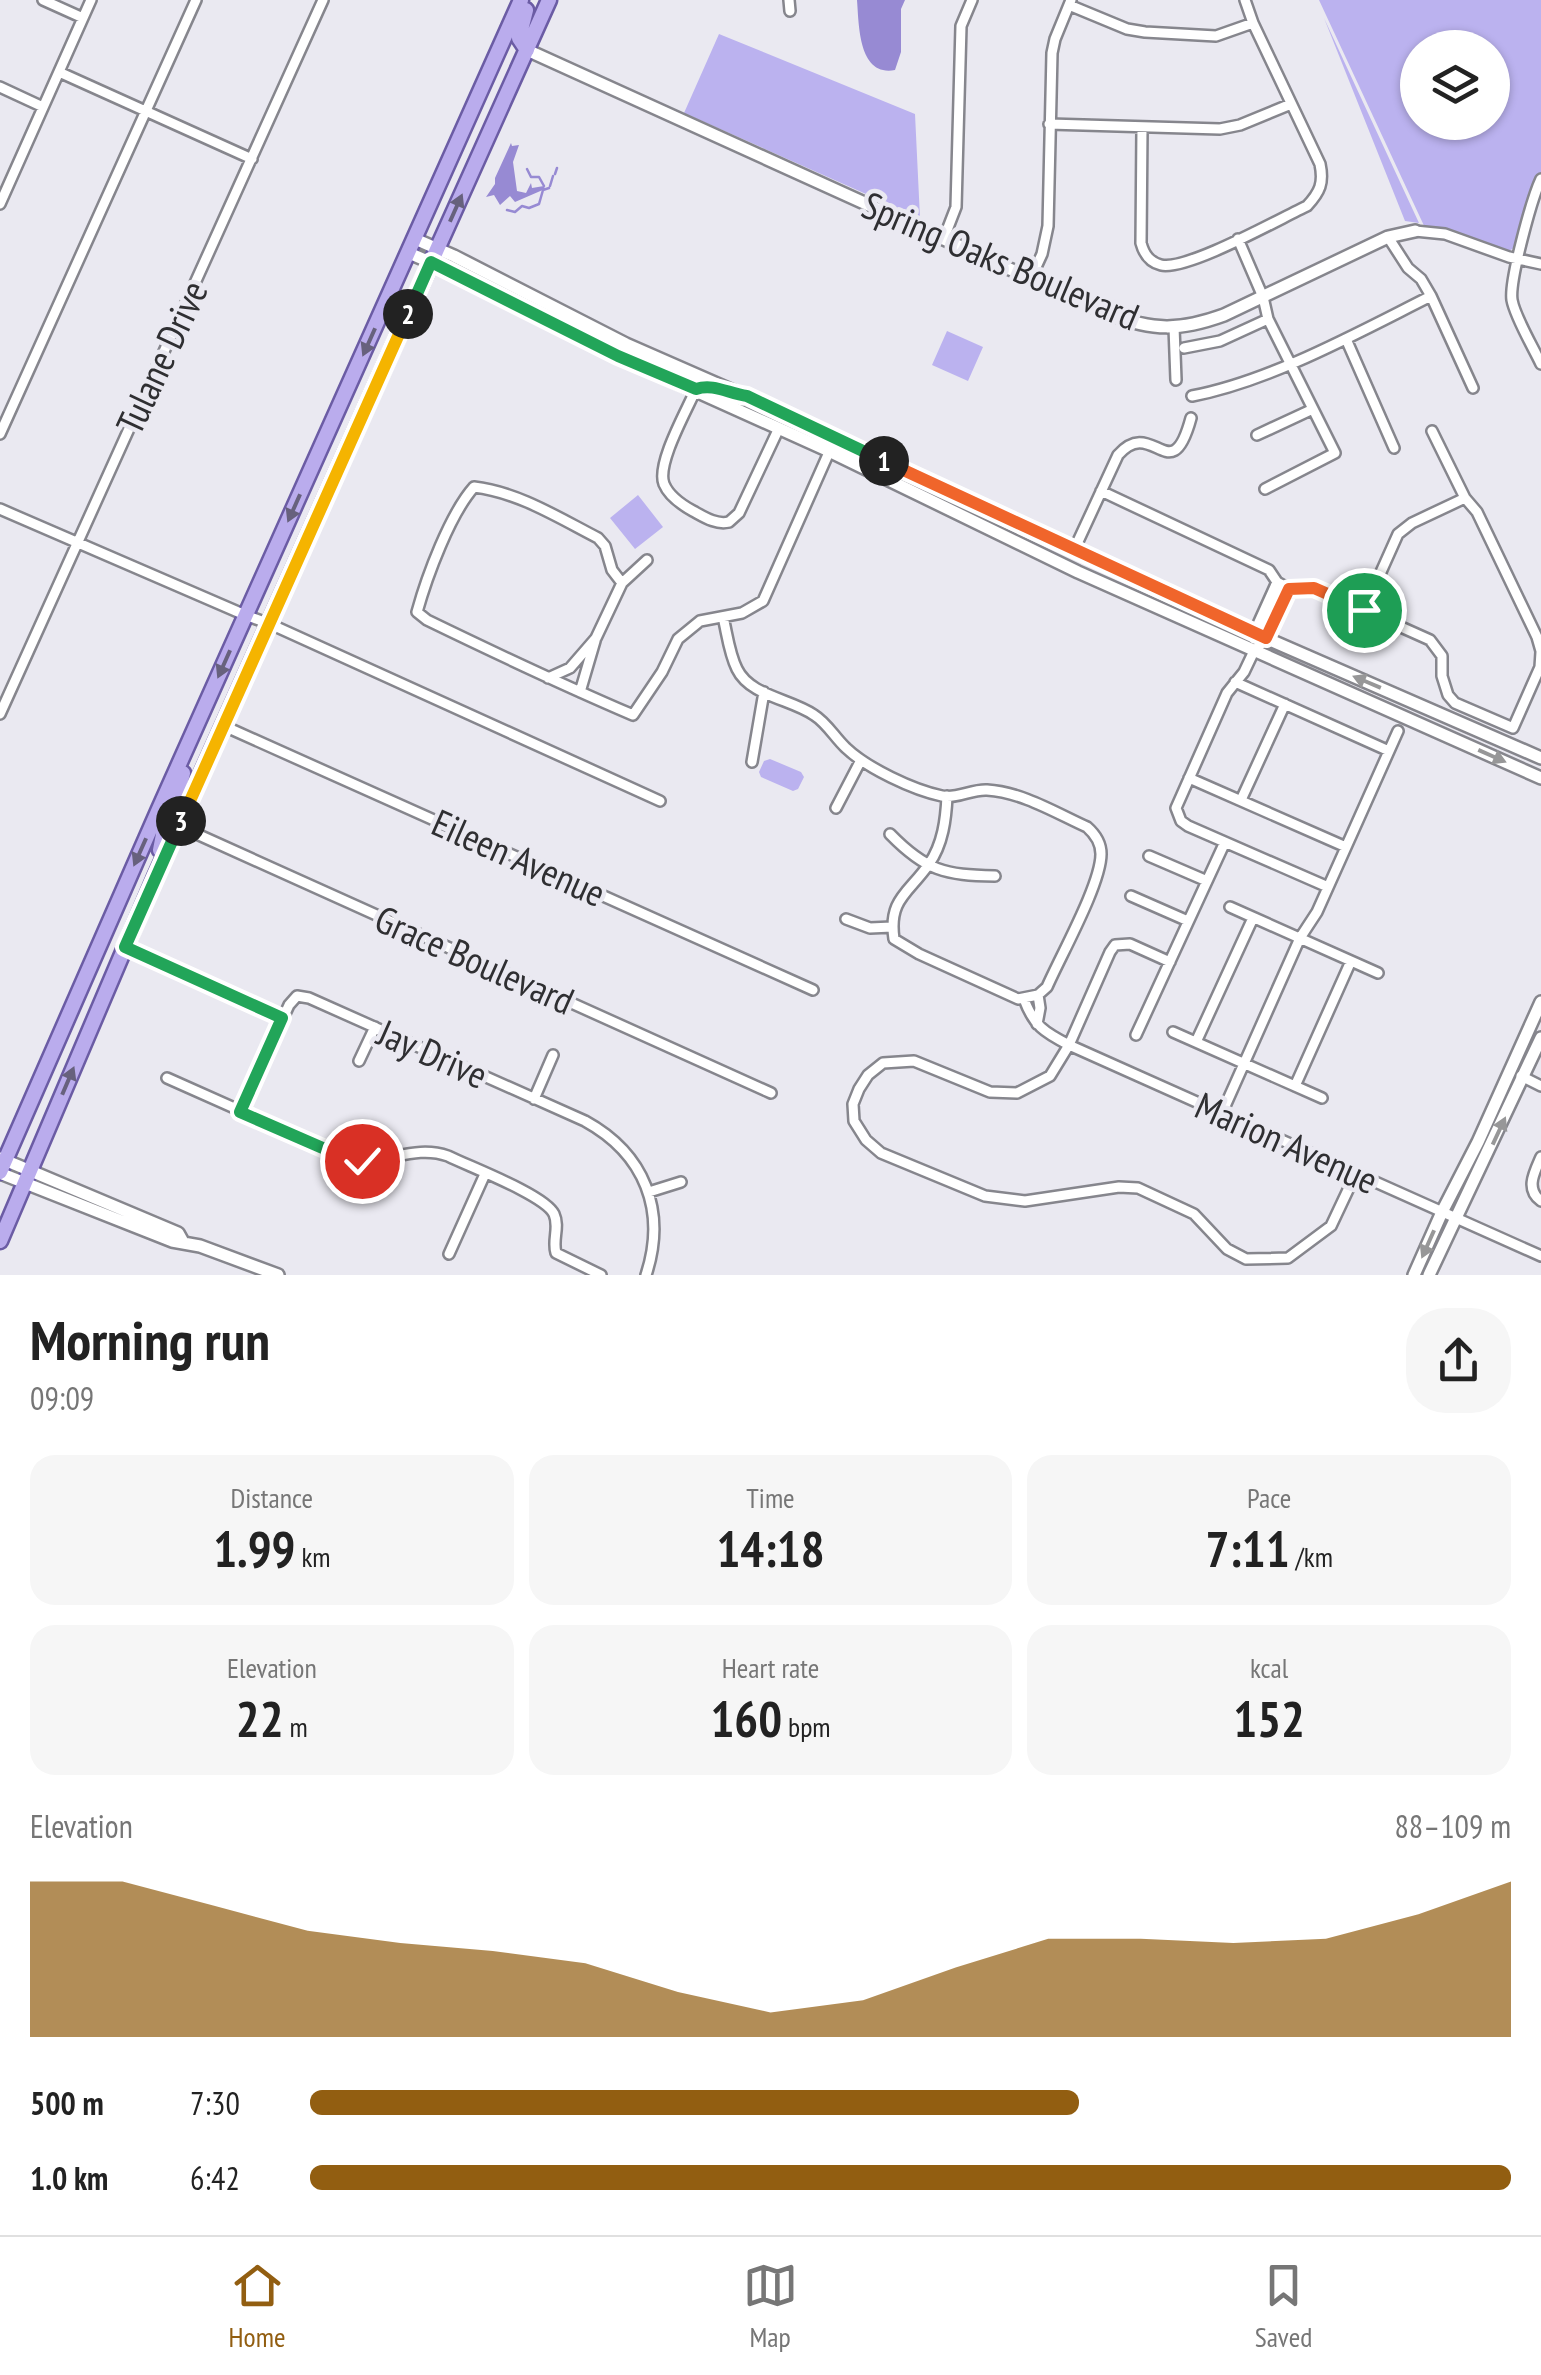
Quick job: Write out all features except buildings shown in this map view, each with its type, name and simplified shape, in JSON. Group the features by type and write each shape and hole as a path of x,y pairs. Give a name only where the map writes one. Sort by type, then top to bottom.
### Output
{"main road":[{"path":"278,1275 183,1242 178,1233 1,1166 522,0"},
{"path":"527,50 520,38 520,26 530,0"},
{"path":"0,1241 178,826 549,0"},
{"name":"Spring Oaks Boulevard","path":"527,50 1128,321 1189,326 1214,318 1388,236 1416,231"},
{"path":"412,246 747,396 1260,636 1541,758"},
{"path":"434,256 618,356 696,389 1146,602 1541,778"},
{"path":"696,389 716,387 747,396"},
{"path":"959,514 976,504"},
{"path":"1146,602 1152,586"},
{"path":"178,826 172,806 184,775 179,763"},
{"path":"144,904 165,831 159,809"},
{"path":"1414,1275 1541,1002"},
{"path":"1429,1275 1541,1038"}],"street":[{"path":"43,0 83,18"},
{"path":"1,197 91,0"},
{"path":"0,434 196,0"},
{"name":"Tulane Drive","path":"0,714 323,0"},
{"path":"944,238 956,206 961,26 972,0"},
{"path":"1142,128 1141,243 1144,254 1163,266 1238,239 1307,206 1320,190 1320,164 1252,23 1245,0"},
{"path":"1031,278 1048,226 1052,53 1070,3 1127,29 1145,32 1216,36 1252,23"},
{"path":"58,72 252,158"},
{"path":"0,87 43,107"},
{"path":"1050,124 1220,128 1240,125 1291,104"},
{"path":"1541,179 1512,286 1512,301 1541,364"},
{"name":"Spring Oaks Boulevard","path":"1416,231 1444,234 1541,264"},
{"path":"1388,236 1432,296 1473,388"},
{"path":"1238,239 1268,318 1335,453 1265,489"},
{"path":"1192,396 1221,391 1291,363 1432,296"},
{"path":"1180,348 1220,341 1268,318"},
{"path":"1174,327 1180,348 1176,380"},
{"path":"1346,339 1394,448"},
{"path":"696,389 664,463 663,483 678,502 715,522 729,522 739,512 779,428"},
{"path":"1257,436 1313,409"},
{"path":"1074,550 1125,447 1142,442 1174,452 1186,439 1191,418"},
{"path":"1101,491 1269,570 1277,582 1289,589 1314,588 1430,640 1442,656 1442,676 1455,703 1513,728 1540,667 1541,651 1478,512 1465,498 1432,431"},
{"path":"622,583 598,538 527,503 492,489 474,487 464,498 437,556 416,612 548,678 633,715 662,672 678,639 700,621 742,613 763,601 836,438"},
{"path":"1364,610 1398,534 1412,522 1465,498"},
{"path":"0,509 270,624 660,801"},
{"path":"580,692 596,638 622,583 646,560"},
{"path":"1277,582 1254,650 1244,672 1226,693 1178,801 1177,814 1188,826 1328,887"},
{"path":"1260,636 1289,589"},
{"path":"723,617 738,673 757,689 797,704 820,718 836,739 861,760 906,783 947,796 982,790 1010,792 1093,832 1102,850 1099,873 1047,987 1038,995 1018,999 894,939 892,922 900,896 927,866 946,823 947,796"},
{"path":"548,678 570,668 596,638"},
{"path":"1236,682 1389,751"},
{"path":"752,762 764,692"},
{"path":"1240,800 1285,704"},
{"name":"Eileen Avenue","path":"224,726 813,990"},
{"path":"1222,1113 1398,730"},
{"path":"836,808 861,760"},
{"path":"1188,778 1346,847"},
{"name":"Grace Boulevard","path":"178,826 771,1093"},
{"path":"890,834 927,866 964,876 995,876"},
{"path":"1136,1035 1224,842"},
{"path":"1149,856 1207,882"},
{"path":"1131,896 1188,921"},
{"path":"1230,907 1378,973"},
{"path":"1196,1042 1253,918"},
{"path":"846,919 870,928 892,927"},
{"path":"1170,962 1130,944 1115,946 1050,1076 1017,1093 990,1092 914,1062 883,1063 859,1089 853,1104 854,1121 866,1140 881,1153 985,1196 1024,1201 1119,1186 1138,1188 1194,1214 1227,1250 1246,1260 1288,1258 1331,1226 1356,1172"},
{"path":"125,947 282,1018 240,1112"},
{"path":"1294,1086 1351,961"},
{"path":"1038,995 1038,1024"},
{"name":"Jay Drive","path":"282,1018 292,1000 303,996 586,1121 612,1139 639,1170 654,1215 655,1238 646,1275"},
{"name":"Marion Avenue","path":"1024,998 1042,1032 1068,1046 1541,1256"},
{"path":"360,1062 374,1027"},
{"path":"1173,1032 1322,1098"},
{"path":"534,1099 553,1055"},
{"path":"1510,1071 1541,1086"},
{"path":"167,1078 351,1160 374,1161 405,1152 435,1152 538,1198 554,1214 556,1253 601,1275"},
{"path":"1541,1158 1532,1189 1541,1201"},
{"path":"449,1254 485,1174"},
{"path":"648,1192 681,1182"}],"shaded area":[{"path":"857,0 905,0 901,9 901,52 895,70 883,70 867,57 860,35"},
{"path":"1319,0 1541,0 1541,175 1529,195 1517,246 1509,251 1426,230"},
{"path":"1324,18 1419,223 1405,221"},
{"path":"719,34 915,114 920,218 684,113"},
{"path":"511,143 519,145 513,162 517,191 526,193 531,183 532,188 545,189 515,202 510,196 500,205 494,195 486,197"},
{"path":"947,331 983,347 968,381 932,365"},
{"path":"638,495 663,527 635,549 610,518"},
{"path":"770,759 801,772 804,777 798,789 793,791 761,777 764,761"}],"waterway":[{"path":"555,174 557,168"},
{"path":"527,169 544,186"},
{"path":"550,186 553,176"},
{"path":"507,210 515,212 522,206 539,204 543,190 549,188"}],"route":[{"path":"362,1161 341,1156 240,1112 282,1018 125,947 431,262 618,356 696,389 716,387 747,396 1266,638 1289,589 1314,588 1364,610"}]}
